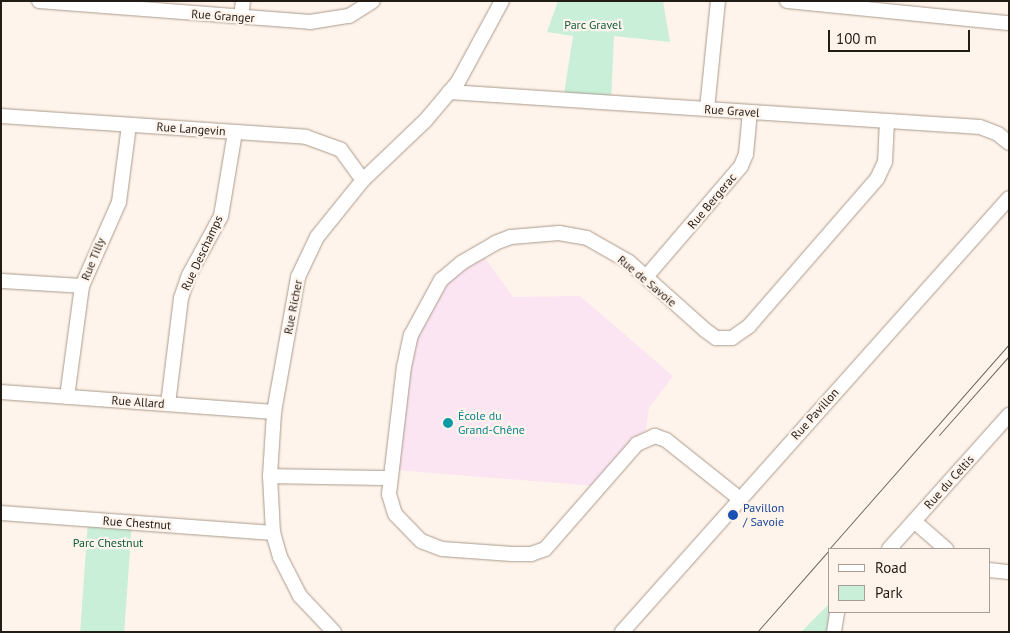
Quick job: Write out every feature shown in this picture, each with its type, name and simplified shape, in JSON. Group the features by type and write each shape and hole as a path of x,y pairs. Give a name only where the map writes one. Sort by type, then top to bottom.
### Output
{"street":[{"name":"Rue Granger","path":"39,1 310,22 349,16 373,1"},
{"path":"241,17 243,1"},
{"name":"Rue Richer","path":"334,632 300,596 280,557 273,533 270,476 274,412 298,277 317,237 363,180 425,120 450,92 502,1"},
{"path":"707,109 718,1"},
{"path":"787,1 824,3 1009,23"},
{"name":"Rue Gravel","path":"450,92 980,127 998,134 1009,143"},
{"name":"Rue Bergerac","path":"646,277 741,166 746,154 750,112"},
{"name":"Rue Langevin","path":"1,116 306,137 327,142 341,150 363,180"},
{"name":"Rue de Savoie","path":"740,499 666,440 655,436 648,437 637,444 545,549 531,554 512,554 442,549 421,541 395,514 389,494 411,336 441,280 461,262 495,242 510,238 560,233 587,238 629,262 705,330 716,338 732,338 750,326 877,179 885,162 887,121"},
{"name":"Rue Tilly","path":"67,397 82,286 119,202 128,125"},
{"name":"Rue Deschamps","path":"168,404 181,298 189,275 221,216 235,132"},
{"name":"Rue Pavillon","path":"622,632 1009,198"},
{"path":"1,281 82,286"},
{"name":"Rue Allard","path":"1,392 274,412"},
{"name":"Rue du Celtis","path":"889,548 1006,423"},
{"path":"270,476 390,478"},
{"name":"Rue Chestnut","path":"1,513 273,533"},
{"path":"914,521 945,548"},
{"path":"990,570 1009,572"},
{"path":"834,632 838,613"}],"shaded area":[{"path":"480,251 513,297 580,296 673,376 649,408 646,429 594,486 396,470 404,367 441,280"}],"green space":[{"name":"Parc Gravel","path":"558,1 663,1 670,42 614,36 611,103 563,100 573,36 547,32"},
{"name":"Parc Chestnut","path":"88,520 132,523 124,632 80,632"},
{"path":"828,605 829,632 801,632"}],"tram line":[{"path":"830,548 1009,344"},
{"path":"939,435 1009,356"},
{"path":"757,632 828,551"}],"place":[{"name":"École du Grand-Chêne","path":"448,423"},
{"name":"Pavillon / Savoie","path":"733,515"}]}
